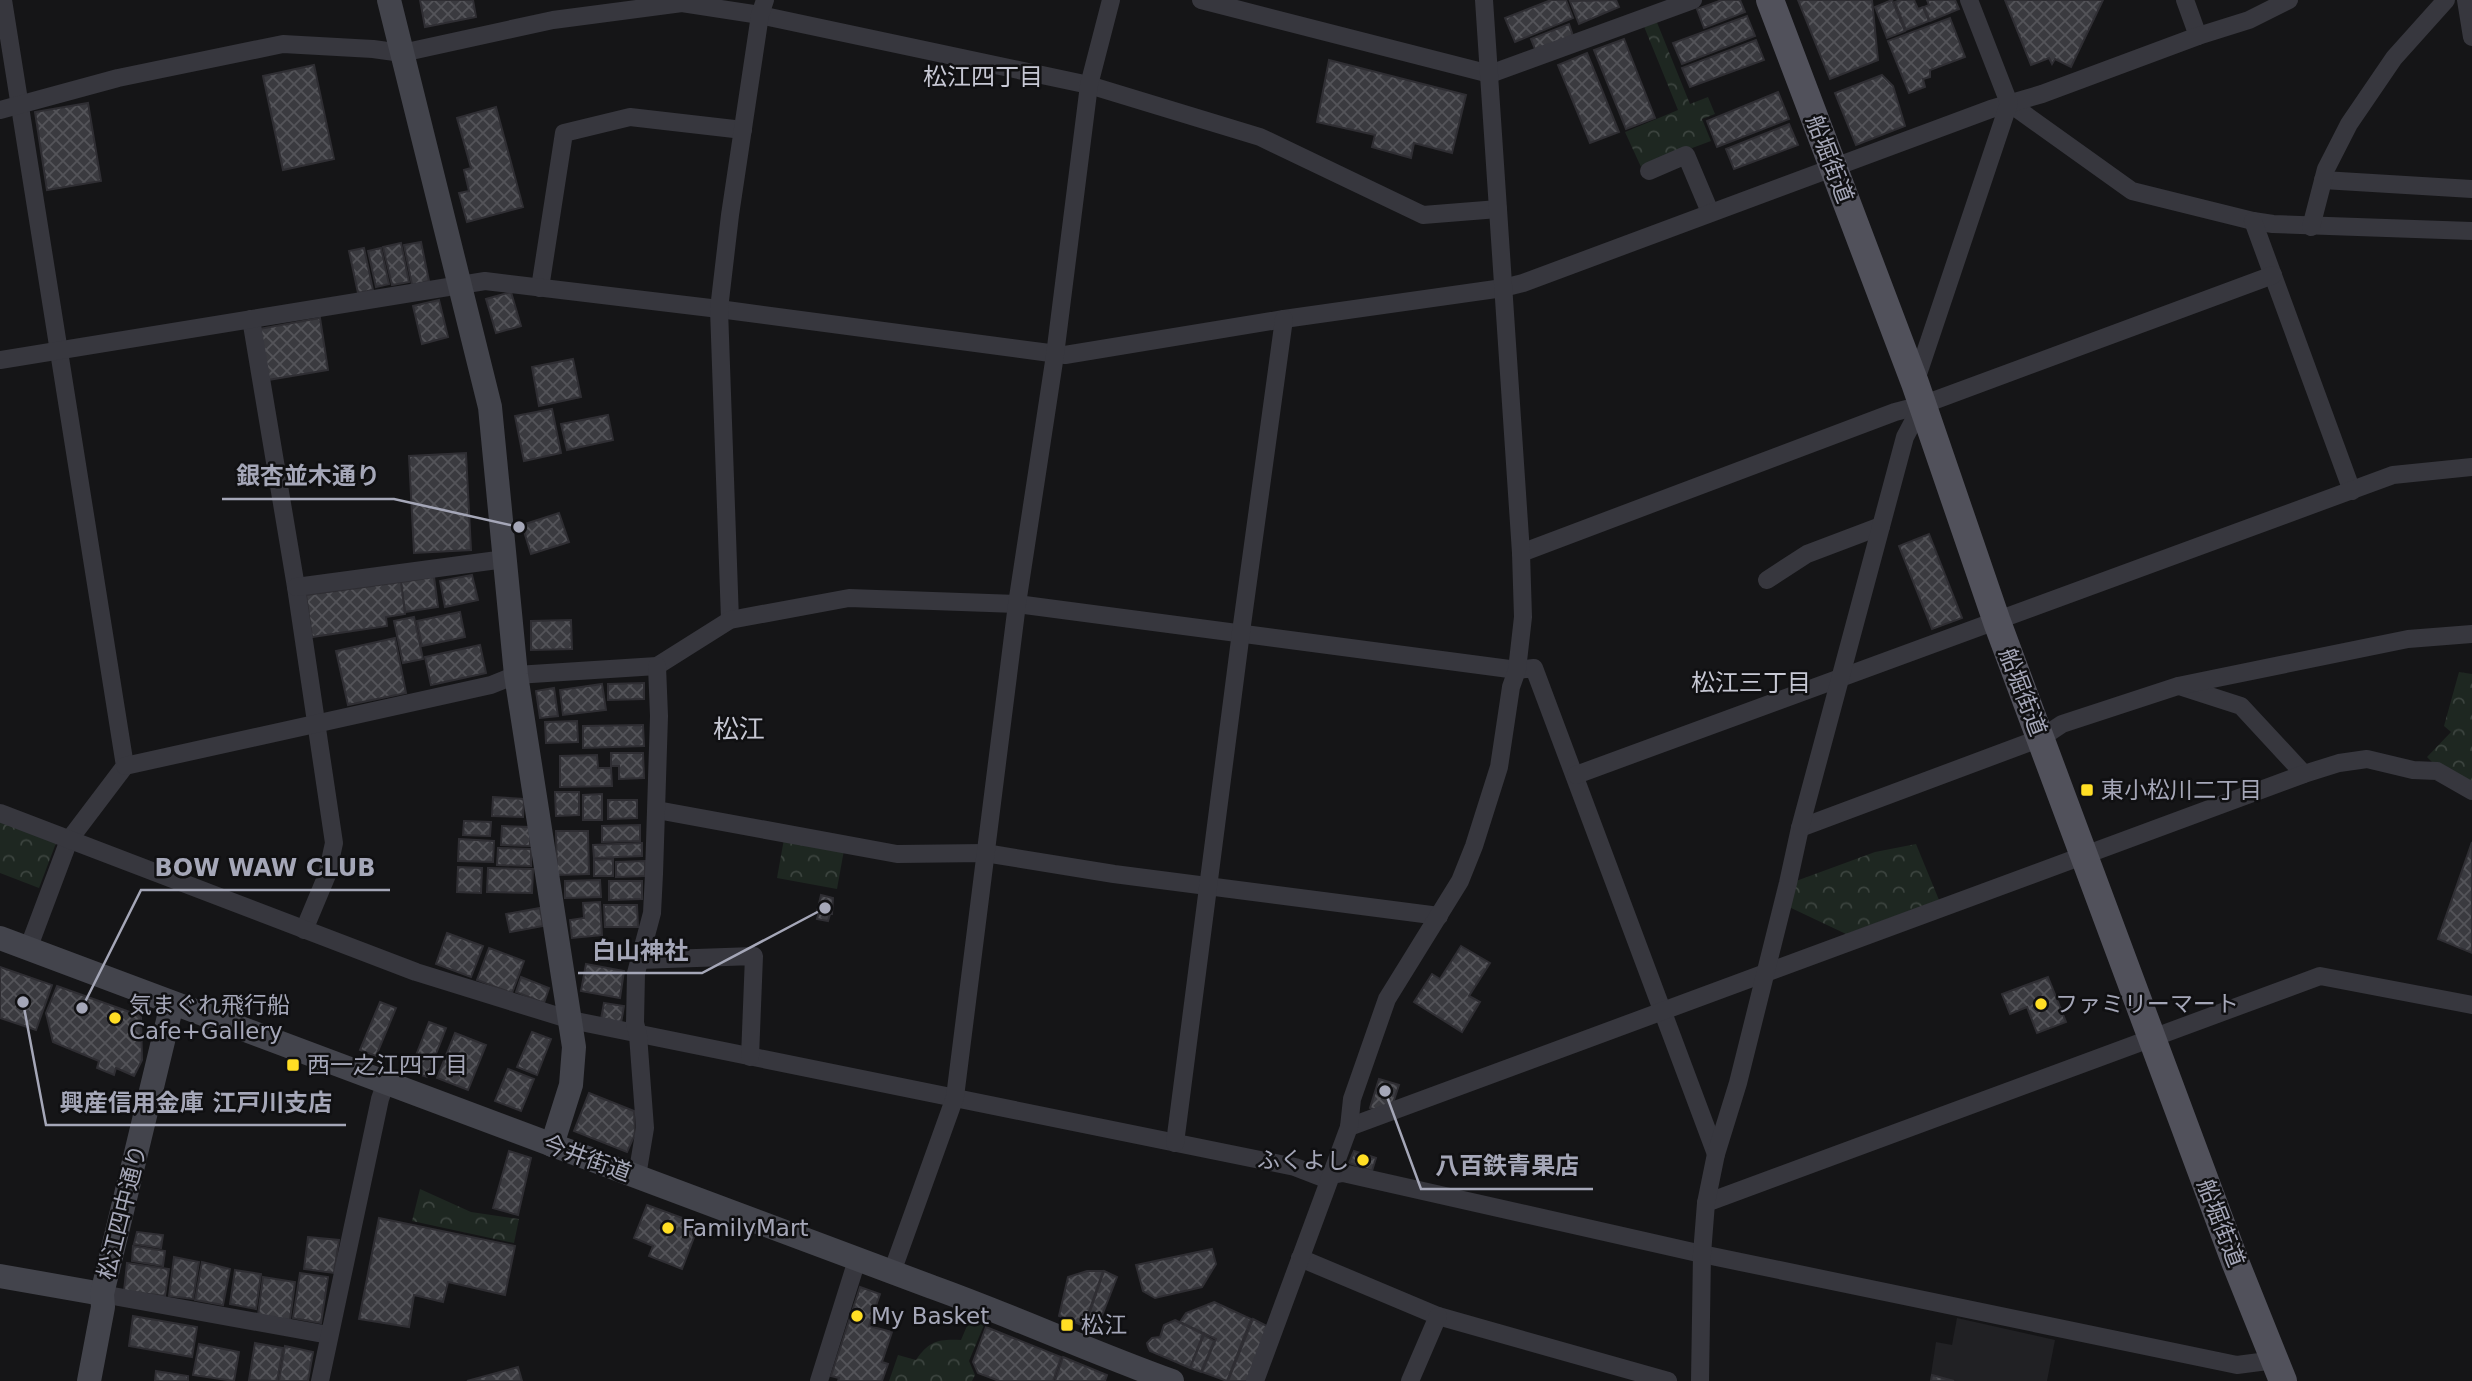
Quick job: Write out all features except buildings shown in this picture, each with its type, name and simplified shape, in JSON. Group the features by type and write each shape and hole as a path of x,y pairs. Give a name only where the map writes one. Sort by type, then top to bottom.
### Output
{"main road":[{"name":"船堀街道","path":"1770,0 1918,394 1997,622 2151,1037 2279,1371"}],"street":[{"path":"3,0 125,766"},
{"path":"389,0 492,422 516,676 571,1020 574,1068 566,1107 552,1145"},
{"path":"892,1272 955,1097 1017,604 1055,355 1089,85 1111,0"},
{"path":"1201,0 1490,74 1693,0"},
{"path":"1255,1381 1349,1127 1352,1099 1387,999 1460,881 1474,846 1499,767 1511,687 1517,670 1523,617 1521,554 1484,0"},
{"path":"1969,0 2010,103 2132,191 2253,221 2311,227 2472,231"},
{"path":"2185,0 2198,36"},
{"path":"0,360 485,281 719,309 1055,355 1503,288 1832,166 2249,20 2289,0"},
{"path":"2311,227 2323,180 2349,124 2394,58 2446,0"},
{"path":"2466,0 2472,37"},
{"path":"0,110 118,78 283,44 402,53 553,20 682,2 763,8 1089,85 1260,136 1423,215 1497,209"},
{"path":"730,620 719,309 743,130 763,8"},
{"path":"1700,1381 1702,1254 1706,1203 1716,1154 1738,1083 1800,828 1905,437 2010,103"},
{"path":"540,288 564,133 631,117 743,130"},
{"path":"1649,171 1686,155 1710,212"},
{"path":"2323,180 2472,189"},
{"path":"2253,221 2352,491"},
{"path":"1521,554 1895,412 1918,394 2273,275"},
{"path":"1175,1143 1284,319"},
{"path":"251,320 296,587 334,843 327,875 304,930"},
{"path":"1576,775 2393,475 2472,467"},
{"path":"1767,580 1807,554 1881,526"},
{"path":"296,587 505,559"},
{"path":"28,949 69,840 125,766 491,685 516,676 657,666 730,620 849,598 1017,604 1517,670 1534,667 1716,1154"},
{"path":"1800,828 2041,738 2062,724 2178,686 2408,639 2472,635"},
{"path":"637,1176 645,1128 635,1023 636,973 652,914 659,716 657,666"},
{"path":"2178,686 2241,706 2304,774"},
{"path":"1349,1127 2339,763 2367,759 2413,770 2437,771 2472,791"},
{"path":"657,810 897,855 985,853 1114,874 1439,916"},
{"path":"0,813 416,972 571,1020 1295,1167 1321,1177 1343,1173 1702,1254 2237,1365 2279,1371"},
{"name":"今井街道","path":"0,938 386,1085 1041,1328 1128,1373 1172,1381"},
{"path":"639,960 754,956 750,1057"},
{"path":"1706,1203 2320,976 2472,1005"},
{"name":"松江四中通り","path":"89,1381 103,1307 102,1294 172,1004"},
{"path":"320,1381 380,1099 386,1085"},
{"path":"1300,1258 1438,1316 1668,1381"},
{"path":"819,1381 858,1260"},
{"path":"0,1276 329,1335"},
{"path":"1410,1381 1438,1316"}],"shaded area":[{"path":"1957,1318 2055,1340 2047,1381 1930,1381 1936,1342 1952,1345"}],"green space":[{"path":"1656,20 1690,104 1708,97 1715,114 1702,119 1711,141 1641,167 1625,132 1678,110 1643,24"},
{"path":"2459,672 2472,674 2472,786 2438,768 2427,757 2451,732 2444,726"},
{"path":"0,821 56,843 39,888 0,873"},
{"path":"784,839 844,850 837,889 777,878"},
{"path":"1916,844 1939,900 1846,934 1789,907 1796,881 1875,852"},
{"path":"420,1189 471,1212 519,1219 514,1243 412,1221"},
{"path":"975,1307 989,1313 969,1361 975,1375 972,1381 889,1381 898,1355 916,1360 935,1342 961,1340"}],"place":[{"name":"銀杏並木通り","path":"519,527"},
{"name":"東小松川二丁目","path":"2087,790"},
{"name":"白山神社","path":"825,908"},
{"name":"興産信用金庫 江戸川支店","path":"23,1002"},
{"name":"ファミリーマート","path":"2041,1004"},
{"name":"BOW WAW CLUB","path":"82,1008"},
{"name":"気まぐれ飛行船 Cafe+Gallery","path":"115,1018"},
{"name":"西一之江四丁目","path":"293,1065"},
{"name":"八百鉄青果店","path":"1385,1091"},
{"name":"ふくよし","path":"1363,1160"},
{"name":"FamilyMart","path":"668,1228"},
{"name":"My Basket","path":"857,1316"},
{"name":"松江","path":"1067,1325"}],"district":[{"name":"松江四丁目","path":"983,77"},
{"name":"松江三丁目","path":"1751,683"},
{"name":"松江","path":"739,729"}]}
